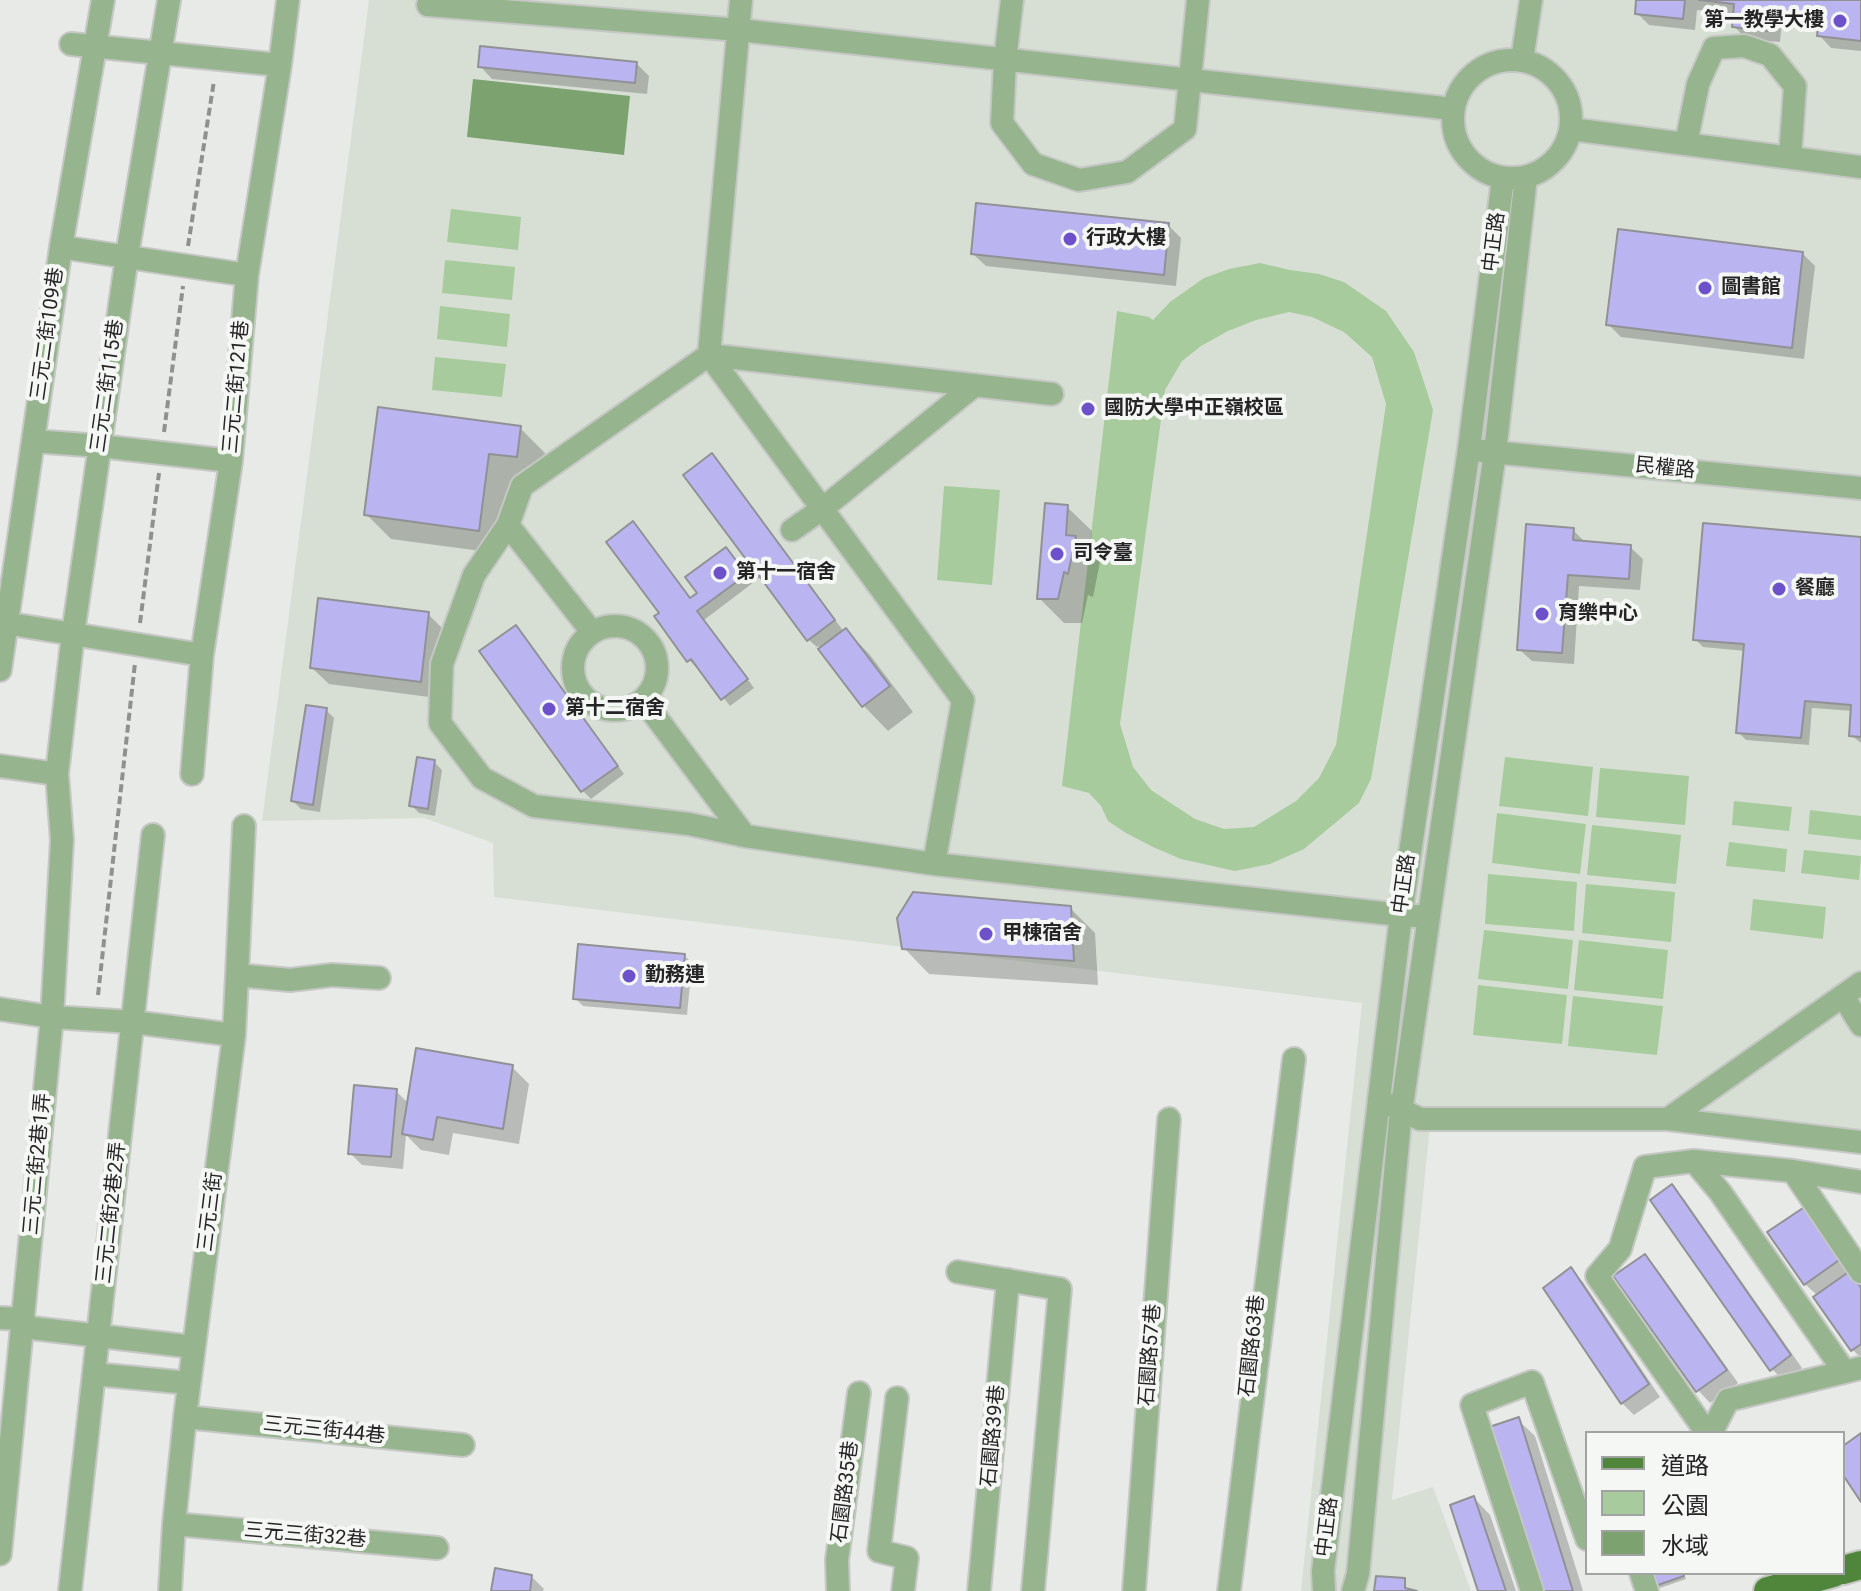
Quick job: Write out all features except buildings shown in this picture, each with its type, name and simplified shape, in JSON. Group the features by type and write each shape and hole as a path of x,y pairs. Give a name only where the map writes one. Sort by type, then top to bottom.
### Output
{"main road":[{"path":"1768,1591 1826,1575"}],"street":[{"name":"三元二街109巷","path":"0,670 61,247 103,0"},
{"name":"三元二街115巷","path":"57,774 73,634 127,256 169,0"},
{"name":"三元二街121巷","path":"192,774 202,655 231,461 247,275 288,0"},
{"path":"741,0 709,355 963,700 934,864"},
{"path":"1012,0 1002,123 1033,164 1079,180 1127,172 1185,129 1198,0"},
{"path":"1522,60 1531,0"},
{"path":"428,5 739,30 1453,109"},
{"path":"71,44 280,65"},
{"path":"1686,144 1698,84 1714,48 1744,46 1770,55 1795,86 1790,157"},
{"path":"1503,60 1522,60 1540,66 1555,77 1566,93 1571,111 1571,129 1566,146 1556,160 1542,171 1526,177 1503,178 1485,172 1470,161 1459,145 1453,128 1453,109 1459,91 1470,77 1486,65 1503,60"},
{"path":"1571,129 1861,167"},
{"name":"中正路","path":"1353,1591 1358,1574 1400,1120 1495,452 1526,177"},
{"name":"中正路","path":"1324,1591 1323,1571 1401,915 1469,449 1503,178"},
{"path":"61,247 247,275"},
{"path":"1052,394 709,355 522,486 508,525 474,575 442,664 440,723 482,778 534,806 689,824 745,836 934,864 1429,917"},
{"path":"792,530 975,385"},
{"path":"33,441 231,461"},
{"name":"民權路","path":"1469,449 1861,488"},
{"path":"508,525 592,632"},
{"path":"5,623 202,655"},
{"path":"615,625 638,632 654,650 657,674 644,701 627,709 603,709 583,696 572,674 576,650 592,632 615,625"},
{"path":"644,701 745,836"},
{"path":"0,766 57,774"},
{"name":"三元二街2巷1弄","path":"0,1554 52,1017 62,840 57,774"},
{"name":"三元三街","path":"170,1591 185,1417 234,1035 244,826"},
{"name":"三元二街2巷2弄","path":"70,1591 153,835"},
{"path":"237,975 290,980 332,975 379,978"},
{"path":"1668,1119 1852,990 1861,1025"},
{"path":"0,1009 234,1035"},
{"path":"1228,1591 1294,1059"},
{"path":"1379,1099 1420,1119 1668,1119 1861,1142"},
{"name":"石園路63巷","path":"1228,1591 1279,1102"},
{"name":"石園路57巷","path":"1134,1591 1169,1119"},
{"path":"1694,1161 1852,1370 1728,1400 1710,1431"},
{"path":"1708,1431 1597,1276 1620,1249 1645,1167 1694,1161 1793,1171 1861,1182"},
{"path":"1793,1171 1861,1272"},
{"path":"958,1272 1060,1289 1033,1591"},
{"name":"石園路39巷","path":"979,1591 1008,1280"},
{"path":"0,1318 98,1336 194,1347"},
{"path":"94,1374 189,1383"},
{"path":"1532,1591 1472,1405 1532,1382 1585,1533"},
{"name":"石園路35巷","path":"838,1591 837,1560 859,1393"},
{"path":"897,1398 879,1551 907,1558 903,1591"},
{"name":"三元三街44巷","path":"185,1417 463,1445"},
{"name":"三元三街32巷","path":"174,1524 437,1548"}],"path":[{"path":"98,995 161,454 217,59"}],"shaded area":[{"name":"國防大學中正嶺校區","path":"369,0 1861,0 1861,1154 1663,1130 1430,1126 1392,1500 1433,1487 1471,1591 1301,1591 1362,1003 494,897 493,843 424,818 262,821"}],"green space":[{"path":"451,209 521,217 518,250 447,242"},
{"path":"445,260 515,267 512,300 442,293"},
{"path":"1260,263 1319,274 1344,282 1386,311 1414,352 1433,410 1371,779 1359,803 1304,849 1270,864 1235,871 1181,859 1153,847 1108,821 1101,806 1089,793 1062,786 1117,311 1153,320 1170,302 1204,278","holes":["1289,312 1312,317 1344,332 1372,357 1386,404 1336,745 1319,778 1296,801 1254,827 1224,829 1195,819 1151,790 1133,767 1120,724 1165,390 1182,361 1228,331"]},
{"path":"440,306 510,314 507,347 437,339"},
{"path":"435,357 506,364 502,397 432,390"},
{"path":"944,486 1000,490 992,585 937,580"},
{"path":"1505,757 1593,767 1588,816 1499,806"},
{"path":"1600,768 1689,776 1685,825 1596,817"},
{"path":"1734,801 1792,807 1789,831 1732,825"},
{"path":"1810,810 1861,816 1861,840 1808,834"},
{"path":"1497,813 1586,824 1580,874 1492,863"},
{"path":"1592,825 1681,835 1676,884 1587,875"},
{"path":"1729,842 1787,849 1785,872 1726,866"},
{"path":"1804,850 1861,856 1859,880 1801,873"},
{"path":"1488,874 1577,882 1574,931 1485,924"},
{"path":"1586,884 1675,892 1671,942 1582,933"},
{"path":"1753,899 1826,907 1823,939 1750,930"},
{"path":"1484,930 1573,940 1568,989 1478,979"},
{"path":"1579,940 1668,950 1663,999 1574,990"},
{"path":"1478,985 1567,995 1562,1044 1473,1035"},
{"path":"1573,996 1663,1006 1657,1055 1568,1046"}],"water":[{"path":"473,79 630,96 624,155 467,137"}],"place":[{"name":"第一教學大樓","path":"1840,21"},
{"name":"行政大樓","path":"1070,239"},
{"name":"圖書館","path":"1705,288"},
{"name":"國防大學中正嶺校區","path":"1088,409"},
{"name":"司令臺","path":"1057,554"},
{"name":"第十一宿舍","path":"720,573"},
{"name":"餐廳","path":"1779,589"},
{"name":"育樂中心","path":"1542,614"},
{"name":"第十二宿舍","path":"549,709"},
{"name":"甲棟宿舍","path":"986,934"},
{"name":"勤務連","path":"629,976"}]}
